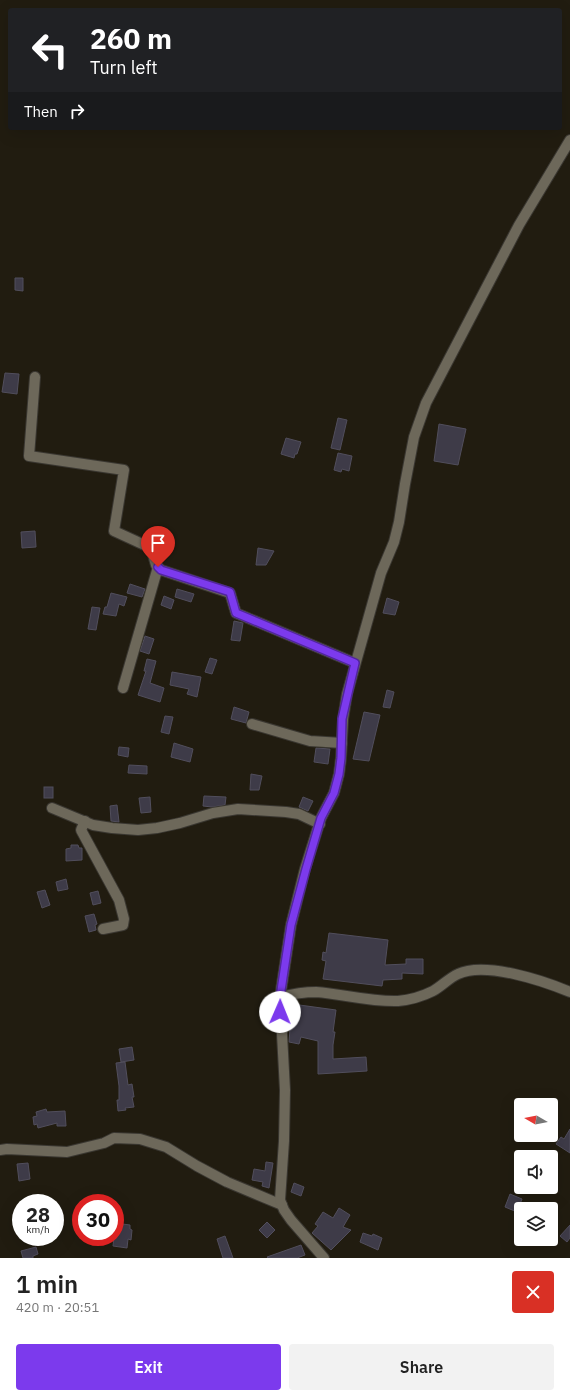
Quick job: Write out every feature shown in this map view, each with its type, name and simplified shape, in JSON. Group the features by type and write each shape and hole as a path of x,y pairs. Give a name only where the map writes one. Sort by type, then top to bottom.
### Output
{"street":[{"path":"324,1258 291,1220 284,1210 280,1200 284,1141 285,1090 280,997 291,925 320,824 334,793 339,774 342,743 342,719 355,663 381,572 394,542 399,522 410,456 420,418 426,403 519,224 570,140"},
{"path":"35,377 29,456 124,470 114,531 151,548 156,565 161,570 230,592 236,613 355,663"},
{"path":"123,688 158,567"},
{"path":"252,724 310,741 342,743"},
{"path":"52,808 93,825 138,830 157,828 213,813 238,809 299,814 320,824"},
{"path":"85,821 81,830 119,900 124,919 123,925 103,929"},
{"path":"280,997 316,992 381,1000 407,1000 433,990 459,973 472,970 485,970 539,980 570,992"},
{"path":"0,1150 8,1149 67,1152 104,1143 114,1138 140,1139 166,1147 196,1166 227,1182 282,1205"}],"building":[{"path":"15,278 23,278 23,291 15,290"},
{"path":"5,373 19,374 17,394 2,392"},
{"path":"338,418 347,420 340,450 331,448"},
{"path":"439,424 466,429 458,465 434,461"},
{"path":"286,438 301,442 294,458 281,454"},
{"path":"338,453 352,456 349,471 342,469 341,472 334,470"},
{"path":"35,531 36,547 22,548 21,532"},
{"path":"258,548 274,551 266,565 256,565"},
{"path":"130,584 145,589 142,597 127,593"},
{"path":"177,589 194,594 191,602 175,597"},
{"path":"111,593 127,597 124,606 119,604 116,616 103,614 105,607 107,607"},
{"path":"164,596 174,600 171,609 161,605"},
{"path":"387,598 399,602 395,615 383,613"},
{"path":"92,607 100,608 96,630 88,629"},
{"path":"234,621 243,623 240,641 231,640"},
{"path":"145,636 154,639 149,654 140,651"},
{"path":"210,658 217,660 212,674 205,672"},
{"path":"147,659 156,661 150,683 164,688 160,702 138,695 146,671 144,671"},
{"path":"172,672 201,677 197,697 187,694 189,689 170,685"},
{"path":"387,690 394,692 390,708 383,707"},
{"path":"234,707 249,712 246,723 231,719"},
{"path":"364,712 380,715 369,761 353,759"},
{"path":"165,716 173,717 169,734 161,732"},
{"path":"174,743 193,749 190,762 171,757"},
{"path":"119,747 129,748 128,757 118,755"},
{"path":"316,748 330,749 328,764 314,762"},
{"path":"129,765 147,766 147,774 128,773"},
{"path":"251,774 262,776 259,790 250,790"},
{"path":"44,787 53,787 53,798 44,798"},
{"path":"204,796 226,797 225,805 212,807 203,806"},
{"path":"150,797 151,812 141,813 139,798"},
{"path":"303,797 313,801 308,811 299,807"},
{"path":"117,805 119,822 111,821 110,806"},
{"path":"71,845 78,845 79,848 82,848 82,860 66,861 66,849 71,848"},
{"path":"66,879 68,889 58,891 56,882"},
{"path":"45,890 50,905 42,908 37,892"},
{"path":"98,891 101,903 93,905 90,893"},
{"path":"94,914 97,924 95,925 96,930 89,932 85,916"},
{"path":"329,933 388,940 385,965 406,964 406,959 423,959 423,974 402,973 402,979 383,980 382,986 323,979 326,961 322,960 323,952 326,953"},
{"path":"292,1004 336,1010 333,1032 335,1032 333,1059 366,1057 367,1071 318,1074 318,1041 301,1037 299,1044 289,1042"},
{"path":"132,1047 134,1060 121,1062 119,1049"},
{"path":"125,1062 128,1085 132,1084 134,1107 125,1108 126,1110 118,1111 117,1100 119,1100 119,1086 116,1063"},
{"path":"46,1109 47,1112 65,1111 66,1126 57,1126 57,1123 38,1128 37,1124 34,1125 33,1117 37,1116 36,1112"},
{"path":"570,1129 570,1153 556,1144 561,1137 564,1139"},
{"path":"266,1162 273,1163 269,1188 262,1186 263,1182 252,1180 254,1169 265,1171"},
{"path":"28,1163 30,1179 19,1181 17,1164"},
{"path":"294,1183 304,1187 301,1196 291,1192"},
{"path":"510,1194 522,1199 521,1202 514,1202 514,1211 505,1207"},
{"path":"339,1208 350,1215 343,1227 351,1230 331,1250 312,1233 318,1226 315,1224 323,1212 333,1218"},
{"path":"267,1222 275,1230 267,1238 259,1230"},
{"path":"124,1224 130,1225 130,1229 132,1230 131,1240 128,1239 127,1248 113,1246 124,1246"},
{"path":"570,1225 570,1238 567,1242 560,1236"},
{"path":"363,1233 372,1236 373,1234 382,1238 378,1250 360,1242"},
{"path":"225,1236 233,1258 223,1258 217,1239"},
{"path":"301,1245 305,1255 297,1258 267,1257"},
{"path":"36,1247 38,1254 33,1256 33,1258 23,1258 21,1251"}],"route":[{"path":"158,567 161,570 230,592 236,613 355,663 342,719 339,774 334,793 321,818 291,925 280,997 280,1012"}]}
